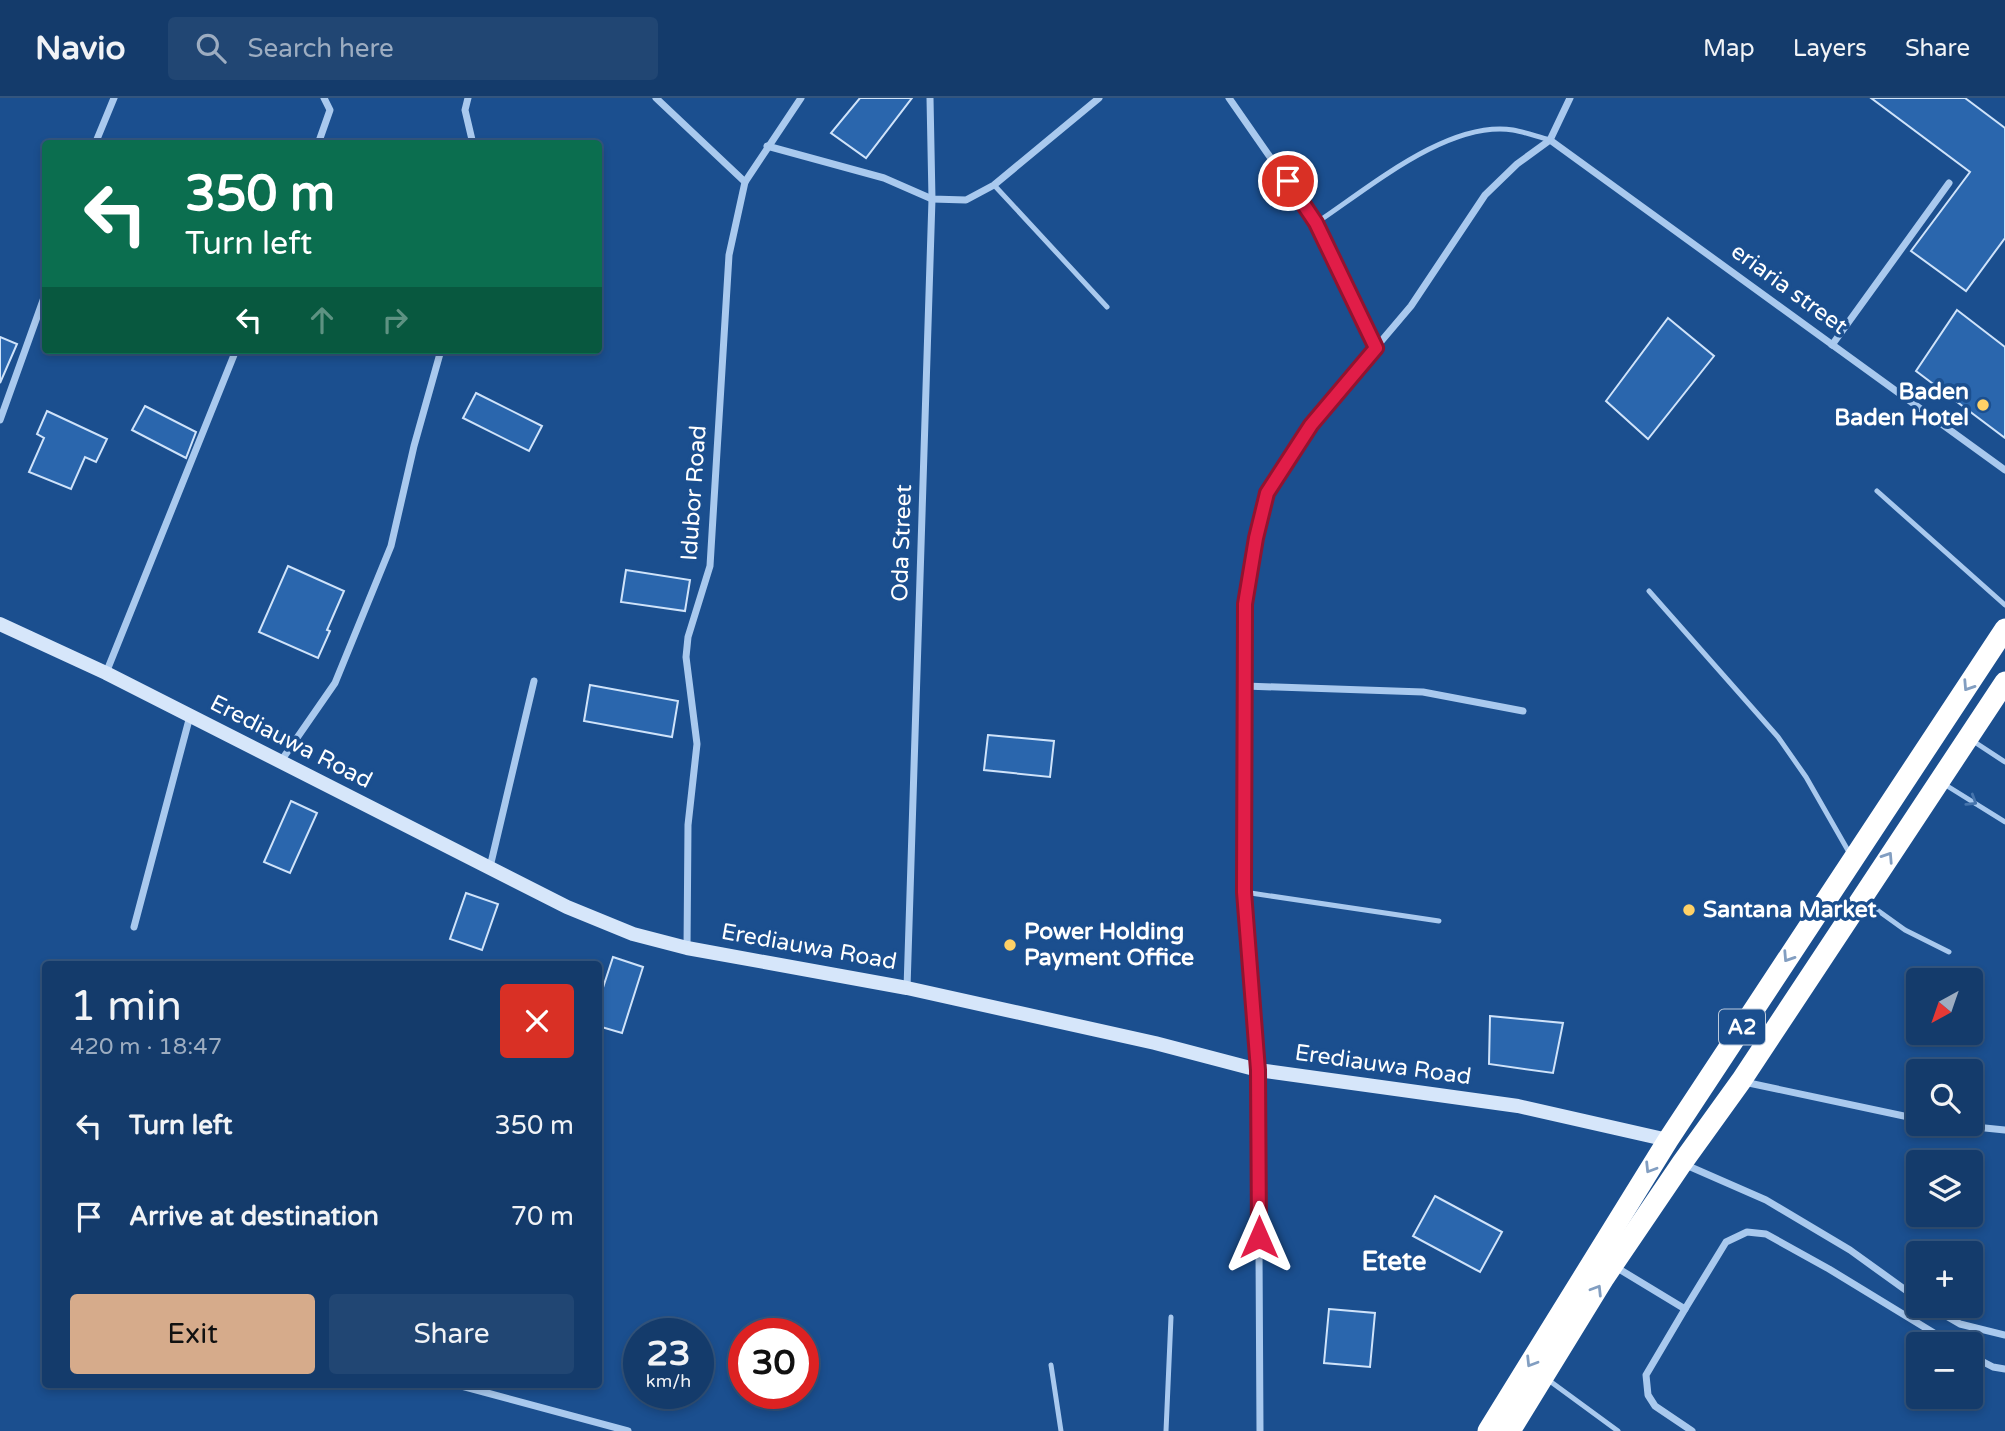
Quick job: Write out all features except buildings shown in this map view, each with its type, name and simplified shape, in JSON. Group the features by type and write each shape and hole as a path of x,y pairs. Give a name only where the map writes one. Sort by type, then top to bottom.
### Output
{"highway":[{"name":"A2","path":"1488,1431 1668,1140 2005,629"},
{"name":"A2","path":"1511,1430 1613,1265 1741,1081 2005,682"}],"street":[{"path":"97,140 114,98"},
{"path":"319,140 330,110 324,98"},
{"path":"468,98 465,110 472,140"},
{"path":"656,98 745,182"},
{"name":"Idubor Road","path":"687,948 688,825 697,744 686,657 688,636 710,566 729,255 745,182 801,98"},
{"name":"Oda Street","path":"906,988 932,199 930,98"},
{"path":"767,146 884,178 932,199 966,200 994,186 1099,98"},
{"path":"1229,98 1316,223 1376,348"},
{"path":"1260,1431 1258,1070 1244,892 1245,604 1256,538 1267,493 1311,425 1411,306 1485,195 1517,164 1550,140 1570,98"},
{"name":"eriaria street","path":"1550,140 2005,470"},
{"path":"1832,345 1949,183"},
{"path":"0,420 42,303"},
{"path":"106,673 234,354"},
{"path":"280,762 335,683 391,546 414,446 440,354"},
{"name":"Erediauwa Road","path":"0,624 106,673 589,916 633,934 687,948 906,988 1155,1043 1258,1070 1518,1106 1668,1140"},
{"path":"489,867 534,681"},
{"path":"1245,686 1423,692 1523,711"},
{"path":"134,928 190,716"},
{"path":"1741,1081 1906,1116"},
{"path":"1983,1128 2005,1130"},
{"path":"1682,1163 1766,1200 1850,1250 1906,1290"},
{"path":"1692,1431 1655,1406 1648,1395 1646,1375 1726,1242 1747,1232 1766,1234 1932,1332"},
{"path":"1613,1265 1685,1309"},
{"path":"1950,1318 1960,1324 2005,1335"},
{"path":"1983,1361 2005,1369"},
{"path":"469,1388 628,1431"}],"lane":[{"path":"1316,223 1425,151 1457,136 1481,131 1512,130 1550,140"},
{"path":"994,186 1107,307"},
{"path":"1877,491 2005,605"},
{"path":"1649,591 1778,737 1806,776 1853,860"},
{"path":"1968,737 2005,762"},
{"path":"1938,781 2005,822"},
{"path":"1244,892 1439,921"},
{"path":"1861,898 1905,930 1950,952"},
{"path":"1166,1431 1171,1317"},
{"path":"1051,1365 1061,1431"},
{"path":"1544,1377 1618,1431"}],"place":[{"name":"Baden Baden Hotel","path":"1983,405"},
{"name":"Santana Market","path":"1689,910"},
{"name":"Power Holding Payment Office","path":"1010,945"}],"district":[{"name":"Etete","path":"1394,1261"}],"route":[{"path":"1259,1237 1258,1070 1244,892 1245,604 1267,493 1311,425 1376,348 1316,223 1288,181"}]}
